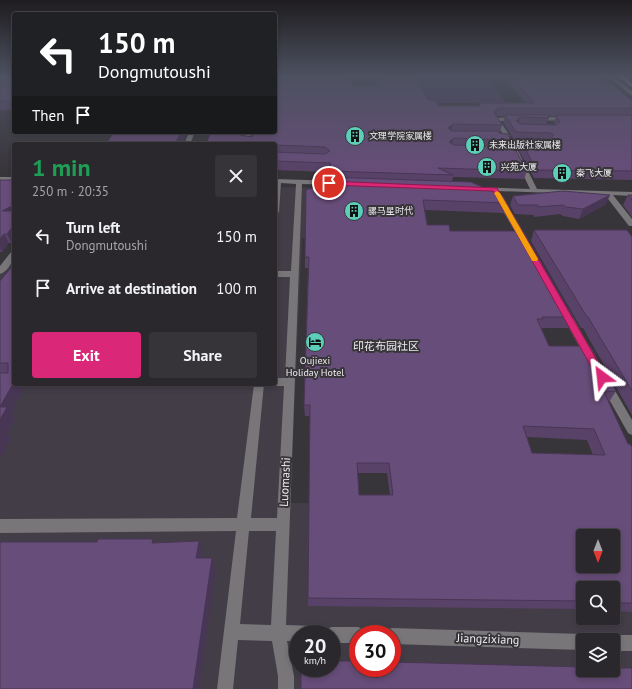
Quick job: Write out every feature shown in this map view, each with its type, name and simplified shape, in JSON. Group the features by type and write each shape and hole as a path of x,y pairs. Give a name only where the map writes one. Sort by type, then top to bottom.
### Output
{"street":[{"path":"525,119 496,119 507,136 490,137 509,139 535,191"},
{"path":"532,119 548,122 578,119"},
{"path":"511,143 518,144"},
{"path":"508,152 516,152"},
{"path":"0,179 12,179"},
{"path":"277,181 346,184"},
{"name":"Luomashi","path":"286,689 286,676 278,633 299,182"},
{"path":"464,188 632,194"},
{"path":"495,189 530,251"},
{"path":"608,194 632,224"},
{"path":"2,268 12,256"},
{"path":"2,268 12,266"},
{"path":"277,274 295,274"},
{"path":"558,300 632,430"},
{"path":"277,382 290,382"},
{"path":"225,689 259,386"},
{"path":"0,526 283,524"},
{"path":"232,632 289,633"},
{"name":"Jiangzixiang","path":"401,636 576,642"},
{"path":"620,643 632,643"}],"shaded area":[{"path":"277,187 342,188 406,213 426,215 432,238 302,238 290,503 632,505 632,689 0,689 0,272 12,257 12,386 277,386"}],"building":[{"path":"277,108 498,108 494,112 502,125 453,124 448,128 452,131 498,131 499,133 508,134 511,140 454,138 449,142 454,145 514,147 527,171 438,168 453,175 329,171 331,163 277,161 277,152 325,154 330,151 325,147 277,145 277,142 207,142 210,134 240,134 252,137 252,134 277,134"},
{"path":"505,115 547,115 549,118 520,117 516,121 520,124 556,125 560,122 556,115 632,115 632,171 536,170 520,138 550,139 554,135 550,133 516,132"},
{"path":"113,134 181,134 175,142 107,142"},
{"path":"327,177 471,182 503,196 507,203 423,200 427,225 449,225 450,231 523,231 573,317 542,317 543,319 537,319 549,346 590,346 616,391 604,392 628,444 632,447 632,603 620,603 620,581 576,581 576,601 308,598 310,405 304,405 309,257 305,257 306,190 326,183","holes":["523,426 594,429 605,455 532,453","357,463 389,463 393,495 359,495"]},
{"path":"0,180 12,180 12,206 2,211 12,211 12,228 7,234 4,234 0,239"},
{"path":"563,191 610,195 583,209 566,207 563,205 538,207 538,205 518,205 513,196"},
{"path":"534,230 627,230 632,237 632,391 588,317"},
{"path":"12,266 12,386 0,407 0,373 8,373 8,363 0,363 0,281"},
{"path":"0,407 7,407 0,420"},
{"path":"98,539 153,539 152,543 199,541 196,558 212,558 193,689 0,689 0,542 97,542"},
{"path":"341,661 349,661 349,677 401,677 401,662 576,667 576,677 620,677 620,668 632,668 632,689 301,689 301,677 341,677"}],"slow traffic":[{"path":"497,193 535,259"}],"place":[{"name":"文理学院家属楼","path":"355,136"},
{"name":"未来出版社家属楼","path":"475,145"},
{"name":"兴苑大厦","path":"487,167"},
{"name":"秦飞大厦","path":"562,173"},
{"name":"骡马星时代","path":"354,211"},
{"name":"Oujiexi Holiday Hotel","path":"315,342"}],"district":[{"name":"印花布园社区","path":"386,346"}],"route":[{"path":"329,183 495,189 602,377"}]}
